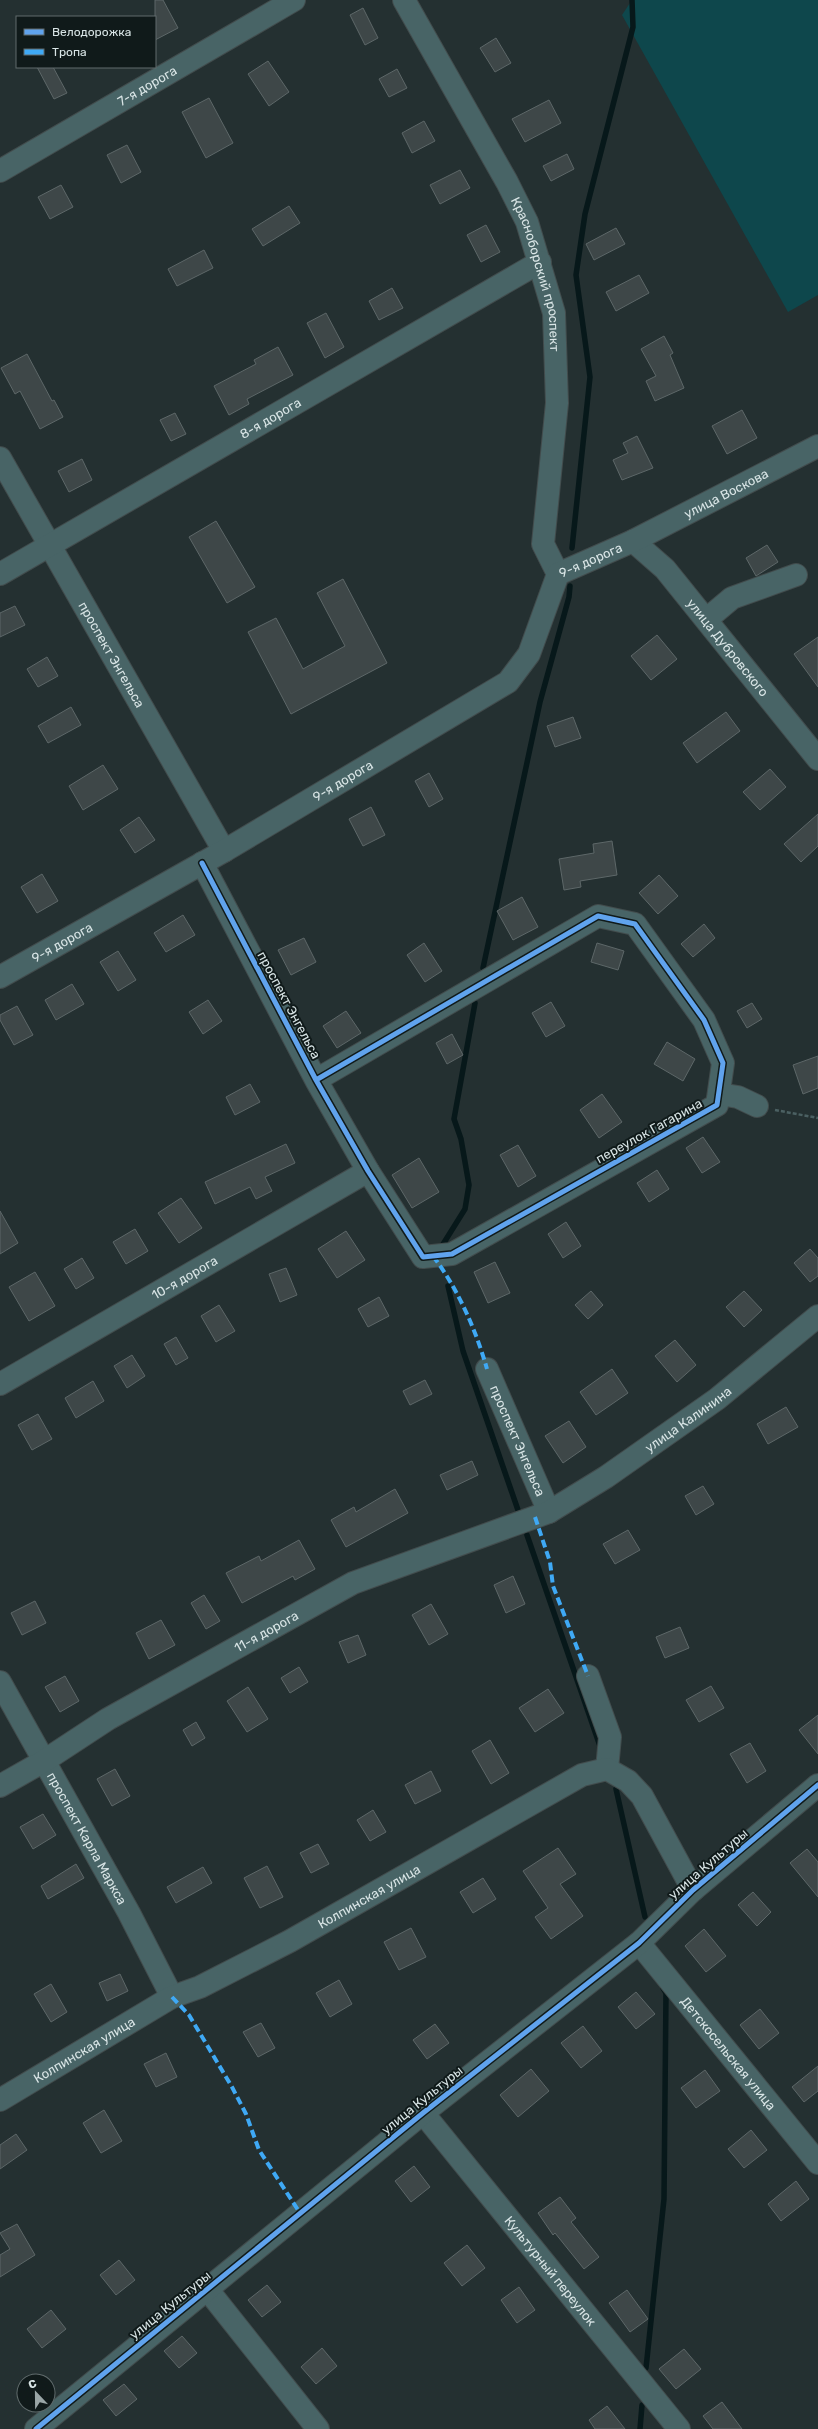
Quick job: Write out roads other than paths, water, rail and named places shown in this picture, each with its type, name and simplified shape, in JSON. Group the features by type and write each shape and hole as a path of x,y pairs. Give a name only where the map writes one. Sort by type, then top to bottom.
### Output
{"street":[{"name":"7-я дорога","path":"0,171 294,0"},
{"name":"Красноборский проспект","path":"404,0 507,182 527,222 554,313 557,403 543,544 558,574"},
{"name":"8-я дорога","path":"0,574 540,262"},
{"name":"улица Воскова","path":"633,541 818,446"},
{"name":"проспект Энгельса","path":"0,458 224,851"},
{"name":"9-я дорога","path":"0,977 202,864 508,682 529,654 558,574 633,541"},
{"name":"улица Дубровского","path":"633,541 657,560 707,619 818,759"},
{"path":"707,619 732,598 796,575"},
{"name":"проспект Энгельса","path":"202,864 316,1080 368,1171 423,1257"},
{"name":"переулок Гагарина","path":"316,1080 598,916 635,924 704,1020 723,1063 717,1106 452,1254 423,1257"},
{"path":"719,1094 738,1097 757,1106"},
{"name":"10-я дорога","path":"0,1384 368,1171"},
{"name":"улица Калинина","path":"549,1512 606,1477 717,1399 818,1316"},
{"name":"проспект Энгельса","path":"486,1370 549,1512"},
{"name":"11-я дорога","path":"0,1786 44,1761 108,1719 353,1583 549,1512"},
{"path":"588,1676 610,1737 607,1769 628,1781 642,1796 693,1890"},
{"name":"проспект Карла Маркса","path":"0,1682 129,1913 172,1997"},
{"name":"Колпинская улица","path":"0,2100 172,1997 200,1987 290,1941 582,1775 607,1769"},
{"name":"улица Культуры","path":"36,2429 424,2113 639,1943 693,1890 818,1785"},
{"name":"Детскосельская улица","path":"639,1943 818,2163"},
{"name":"Культурный переулок","path":"424,2113 679,2429"},
{"path":"206,2289 318,2429"}],"waterway":[{"path":"572,548 590,377 576,275 585,214 633,27 632,0"},
{"path":"483,968 540,702 569,597 570,586"},
{"path":"440,1249 465,1209 469,1185 461,1139 454,1119 475,1003"},
{"path":"448,1286 463,1351 519,1513"},
{"path":"527,1535 600,1746"},
{"path":"616,1789 645,1917"},
{"path":"646,2368 664,2199 666,1993 663,1988"},
{"path":"640,2429 642,2405"}]}
